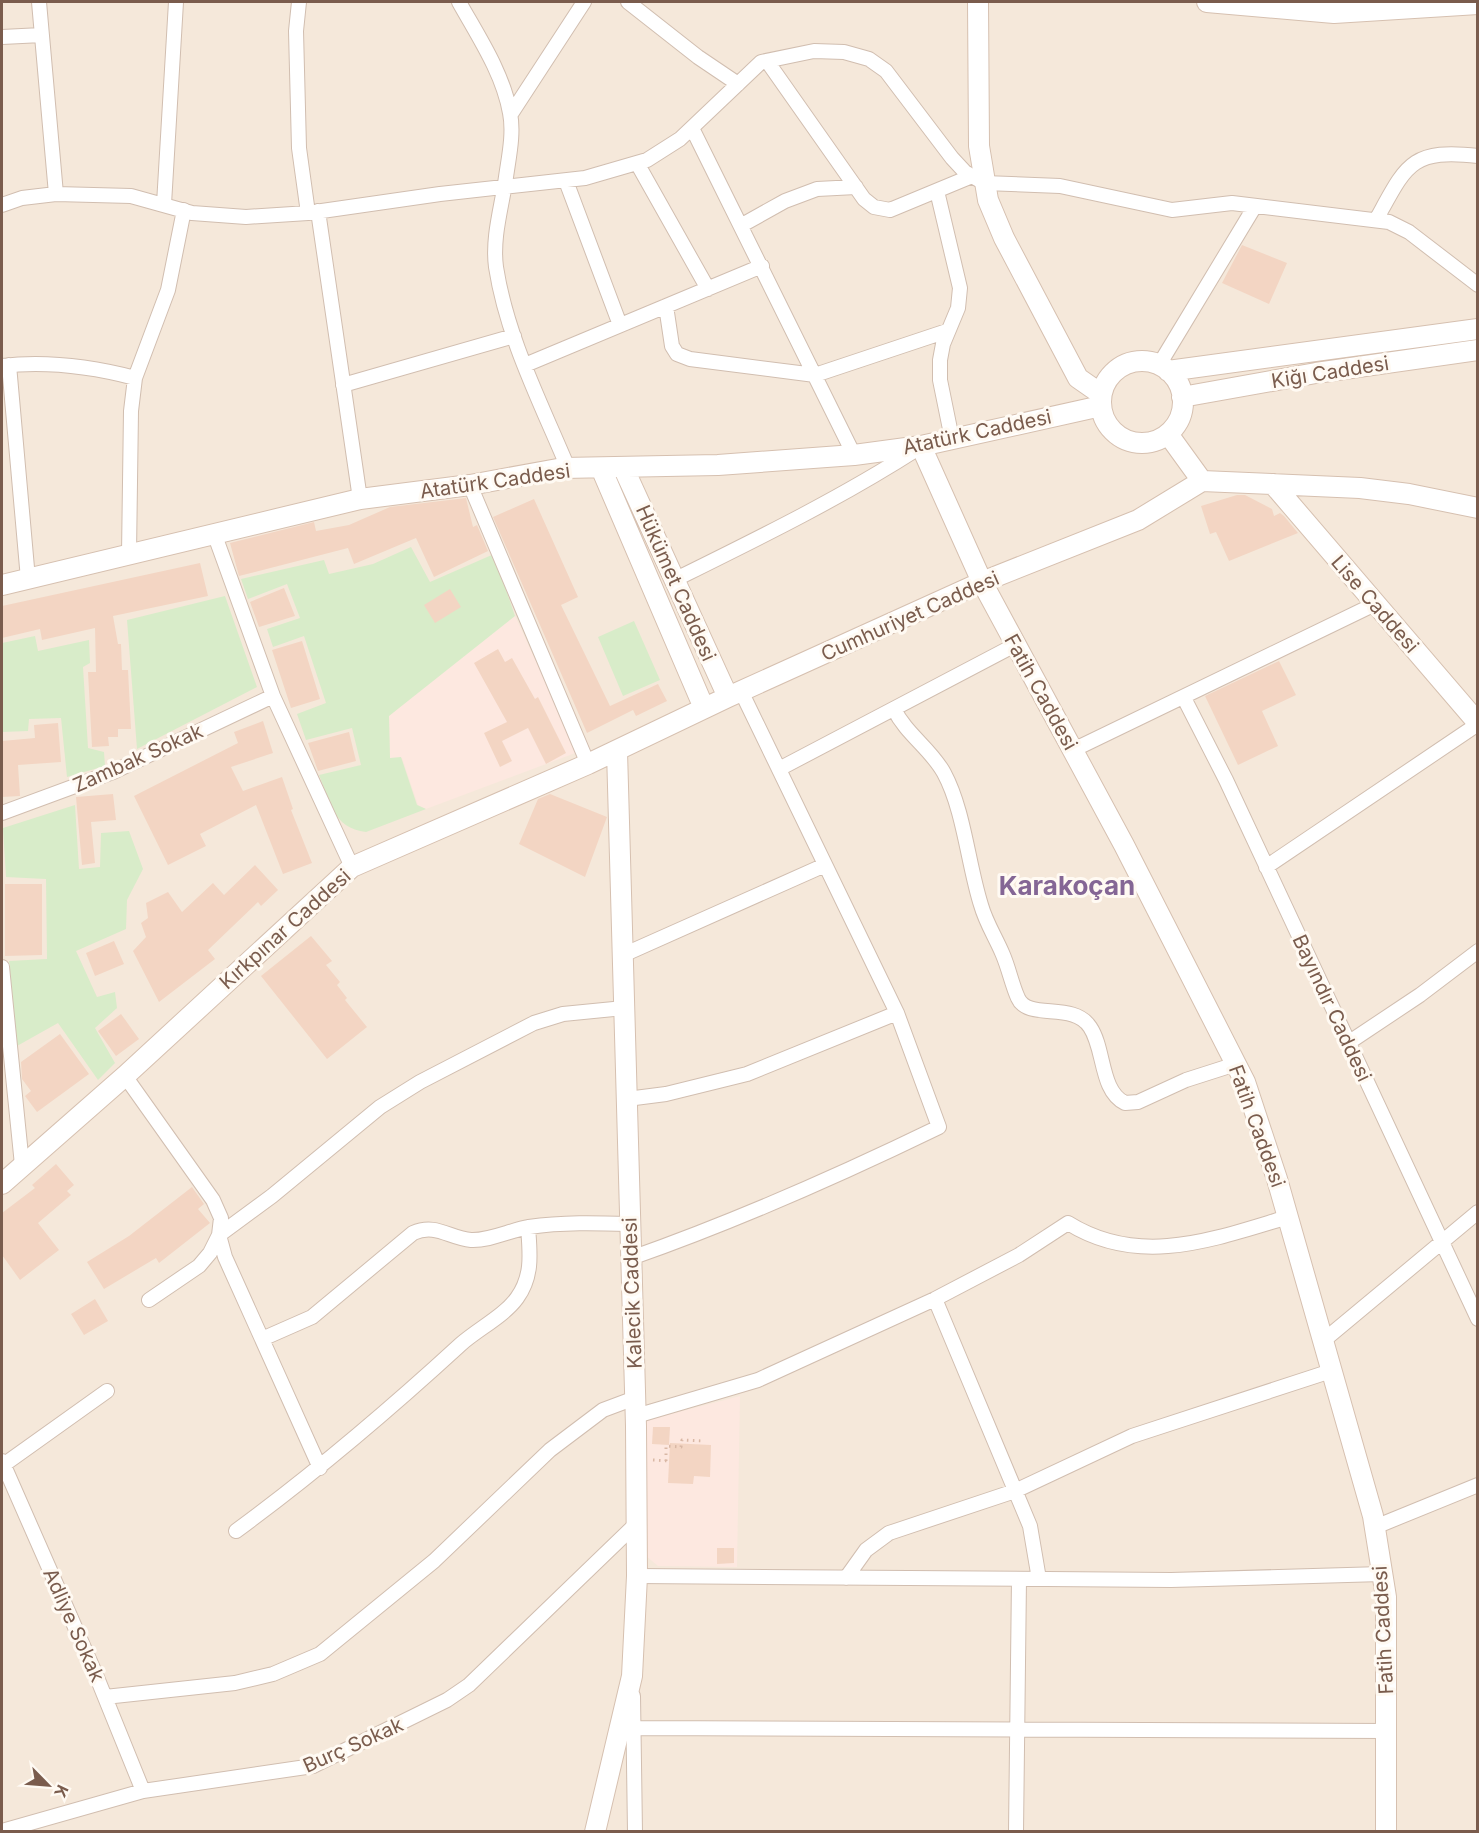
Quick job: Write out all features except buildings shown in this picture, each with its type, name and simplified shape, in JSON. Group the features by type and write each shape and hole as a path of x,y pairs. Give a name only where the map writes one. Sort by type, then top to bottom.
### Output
{"street":[{"path":"39,2 56,194"},
{"path":"164,204 176,2"},
{"path":"299,2 296,31 298,148 313,212 360,500"},
{"path":"459,2 494,66 511,114 511,141 496,234 496,265 514,336 568,468"},
{"path":"511,114 584,2"},
{"path":"628,2 698,57 738,84"},
{"path":"978,2 978,180"},
{"path":"1207,2 1334,13 1478,4"},
{"path":"2,37 42,35"},
{"path":"2,205 22,198 56,194 130,196 221,217 313,212 566,181 647,160 692,128 761,62 814,51 844,52 869,59 886,71 901,88 941,145 978,180 1004,238 1078,378 1101,400"},
{"path":"767,61 869,204 885,210 937,191 978,180 1060,186 1172,210 1209,204 1255,206 1376,220 1389,222 1409,232 1478,285"},
{"path":"692,128 854,455"},
{"path":"1376,220 1400,177 1412,164 1439,154 1478,156"},
{"path":"637,163 708,289"},
{"path":"566,181 620,325"},
{"path":"742,225 785,201 817,189 856,187"},
{"path":"937,191 960,288 958,308 943,344 940,380 952,439"},
{"path":"1164,368 1255,206"},
{"path":"129,554 131,411 135,378 168,290 184,210"},
{"path":"525,365 762,266"},
{"path":"666,306 672,346 677,354 690,359 815,375 947,331"},
{"path":"1164,368 1175,378 1182,397 1180,417 1168,434 1148,443 1126,440 1108,427 1101,400 1105,384 1120,367 1139,361 1164,368 1478,329"},
{"path":"343,385 514,336"},
{"name":"Kiğı Caddesi","path":"1182,397 1316,373 1478,350"},
{"path":"28,579 5,365 50,365 106,371 135,378"},
{"name":"Atatürk Caddesi","path":"2,585 360,500 470,485 568,468 624,469 718,465 854,455 921,446 1101,400"},
{"path":"1168,434 1202,481 1360,488 1409,494 1478,508"},
{"path":"674,580 806,515 857,487 921,446"},
{"name":"Fatih Caddesi","path":"921,446 982,582 1073,750 1245,1082 1288,1217 1375,1527 1386,1597 1388,1731 1386,1832"},
{"path":"601,468 704,708"},
{"name":"Hükümet Caddesi","path":"624,469 674,580 734,694"},
{"name":"Cumhuriyet Caddesi","path":"617,751 734,694 982,582 1138,520 1202,481"},
{"name":"Lise Caddesi","path":"1273,484 1478,724"},
{"path":"470,485 588,764"},
{"path":"214,533 273,696 352,867"},
{"path":"1073,750 1375,604"},
{"path":"779,769 1016,645"},
{"path":"631,1258 725,1225 828,1182 939,1127 897,1013 779,769 734,694"},
{"name":"Zambak Sokak","path":"2,813 113,772 273,696"},
{"name":"Bayındır Caddesi","path":"1184,698 1478,1319"},
{"path":"894,709 908,733 934,759 945,774 955,803 981,906 1014,982 1018,999 1023,1005 1033,1010 1064,1011 1087,1022 1096,1035 1112,1093 1125,1103 1138,1102 1186,1080 1236,1064"},
{"path":"1266,867 1478,724"},
{"name":"Kırkpınar Caddesi","path":"2,1184 125,1076 352,867 617,751"},
{"name":"Kalecik Caddesi","path":"596,1832 632,1676 637,1576 635,1407 617,751"},
{"path":"623,955 825,865"},
{"path":"1348,1043 1420,995 1478,951"},
{"path":"2,967 22,1166"},
{"path":"219,1235 272,1196 380,1107 420,1082 534,1023 563,1014 624,1008"},
{"path":"627,1099 666,1094 747,1074 897,1013"},
{"path":"125,1076 213,1200 221,1218 219,1235 210,1253 199,1266 149,1300"},
{"path":"1323,1341 1478,1212"},
{"path":"105,1697 236,1683 273,1674 320,1654 434,1561 550,1450 603,1410 635,1407 758,1380 935,1299 1019,1256 1068,1223 1087,1235 1116,1244 1151,1248 1191,1245 1288,1217"},
{"path":"262,1339 312,1317 413,1233 424,1228 436,1229 473,1240 528,1227 572,1223 630,1224"},
{"path":"236,1531 320,1468 517,1299 529,1276 531,1257 528,1227"},
{"path":"219,1235 225,1257 320,1468"},
{"path":"935,1299 1030,1526 1039,1579"},
{"path":"846,1578 867,1550 889,1533 1015,1491 1132,1436 1331,1371"},
{"path":"2,1464 106,1391"},
{"name":"Adliye Sokak","path":"2,1464 105,1697 142,1791"},
{"path":"1375,1527 1478,1485"},
{"name":"Burç Sokak","path":"2,1831 142,1791 313,1766 447,1700 489,1667 636,1524"},
{"path":"637,1576 1039,1579 1270,1578 1382,1574"},
{"path":"1016,1832 1019,1579"},
{"path":"632,1676 635,1832"},
{"path":"633,1728 1388,1731"}],"path":[{"path":"666,1461 666,1446 681,1447 682,1440 703,1441"}],"shaded area":[{"path":"2,2 1477,2 1477,1831 2,1831"},
{"path":"515,616 578,752 426,809 418,805 402,758 390,758 389,716 463,653"},
{"path":"740,1396 737,1567 658,1566 645,1555 644,1421"}],"green space":[{"path":"411,547 430,582 494,554 515,616 389,716 390,758 401,757 417,805 426,809 366,832 346,825 334,812 319,775 361,765 352,728 306,740 297,714 326,703 304,636 273,647 267,629 300,618 287,584 248,599 241,579 324,560 329,574 373,564"},
{"path":"225,596 257,687 137,749 127,620"},
{"path":"634,621 660,680 623,696 598,637"},
{"path":"35,636 38,651 89,640 90,663 83,667 88,748 104,752 105,766 67,777 61,718 29,719 28,731 2,732 2,643"},
{"path":"75,805 79,869 100,867 101,833 129,831 143,869 127,900 126,929 76,951 97,997 115,992 117,1008 95,1028 115,1063 98,1080 58,1023 17,1046 9,961 47,959 46,879 6,877 3,828"}],"district":[{"name":"Karakoçan","path":"1067,885"}]}
